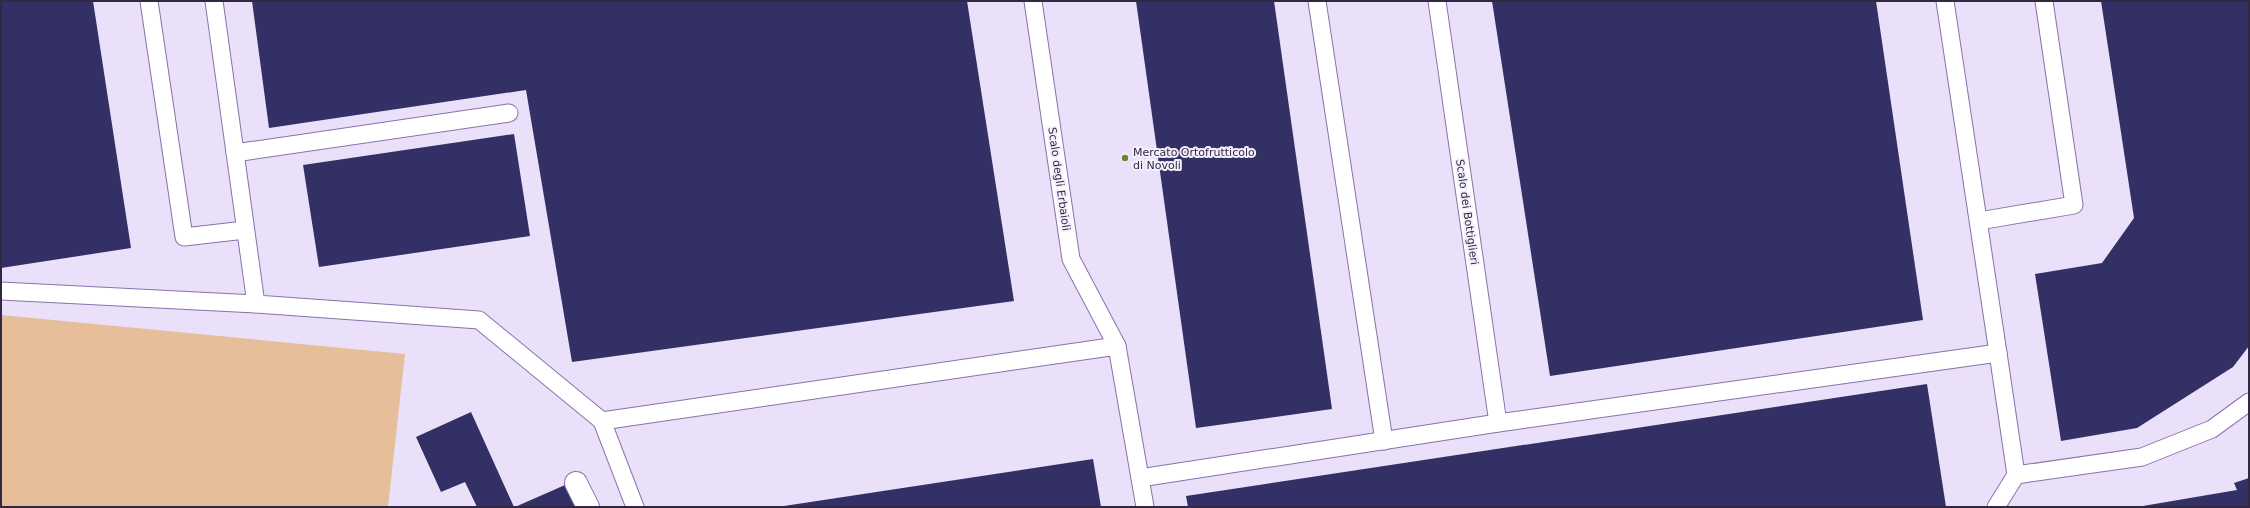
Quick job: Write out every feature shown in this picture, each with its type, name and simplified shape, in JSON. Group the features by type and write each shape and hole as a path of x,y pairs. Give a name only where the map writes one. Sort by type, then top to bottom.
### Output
{"street":[{"path":"576,484 588,507"}],"lane":[{"path":"149,1 184,237 246,230"},
{"path":"214,1 256,304"},
{"name":"Scalo degli Erbaioli","path":"1033,1 1071,259 1117,346 1145,507"},
{"path":"1317,1 1384,441"},
{"name":"Scalo dei Bottiglieri","path":"1437,1 1498,423"},
{"path":"1944,1 1979,221 2016,475 1996,507"},
{"path":"1979,221 2074,205 2044,1"},
{"path":"235,153 509,113"},
{"path":"1,291 256,304 479,320 602,421 634,507"},
{"path":"602,421 1117,346"},
{"path":"1140,478 1498,423 1998,353"},
{"path":"2016,475 2142,457 2212,429 2249,402"}],"shaded area":[{"path":"1,315 405,354 388,507 1,507"}],"building":[{"path":"1,1 93,1 131,248 1,268"},
{"path":"252,1 967,1 1014,301 572,362 526,90 269,128"},
{"path":"1136,1 1274,1 1332,409 1196,428"},
{"path":"1492,1 1876,1 1923,320 1550,376"},
{"path":"2101,1 2249,1 2249,346 2233,367 2137,428 2061,441 2035,274 2102,263 2134,218"},
{"path":"514,134 530,236 319,267 303,165"},
{"path":"1927,384 1946,507 1188,507 1186,496"},
{"path":"471,412 514,507 477,507 465,482 441,492 416,437"},
{"path":"1093,459 1101,507 784,507 784,506"},
{"path":"2249,478 2249,507 2137,507 2237,490 2234,483"},
{"path":"565,485 576,507 515,507"}],"place":[{"name":"Mercato Ortofrutticolo di Novoli","path":"1125,158"}]}
